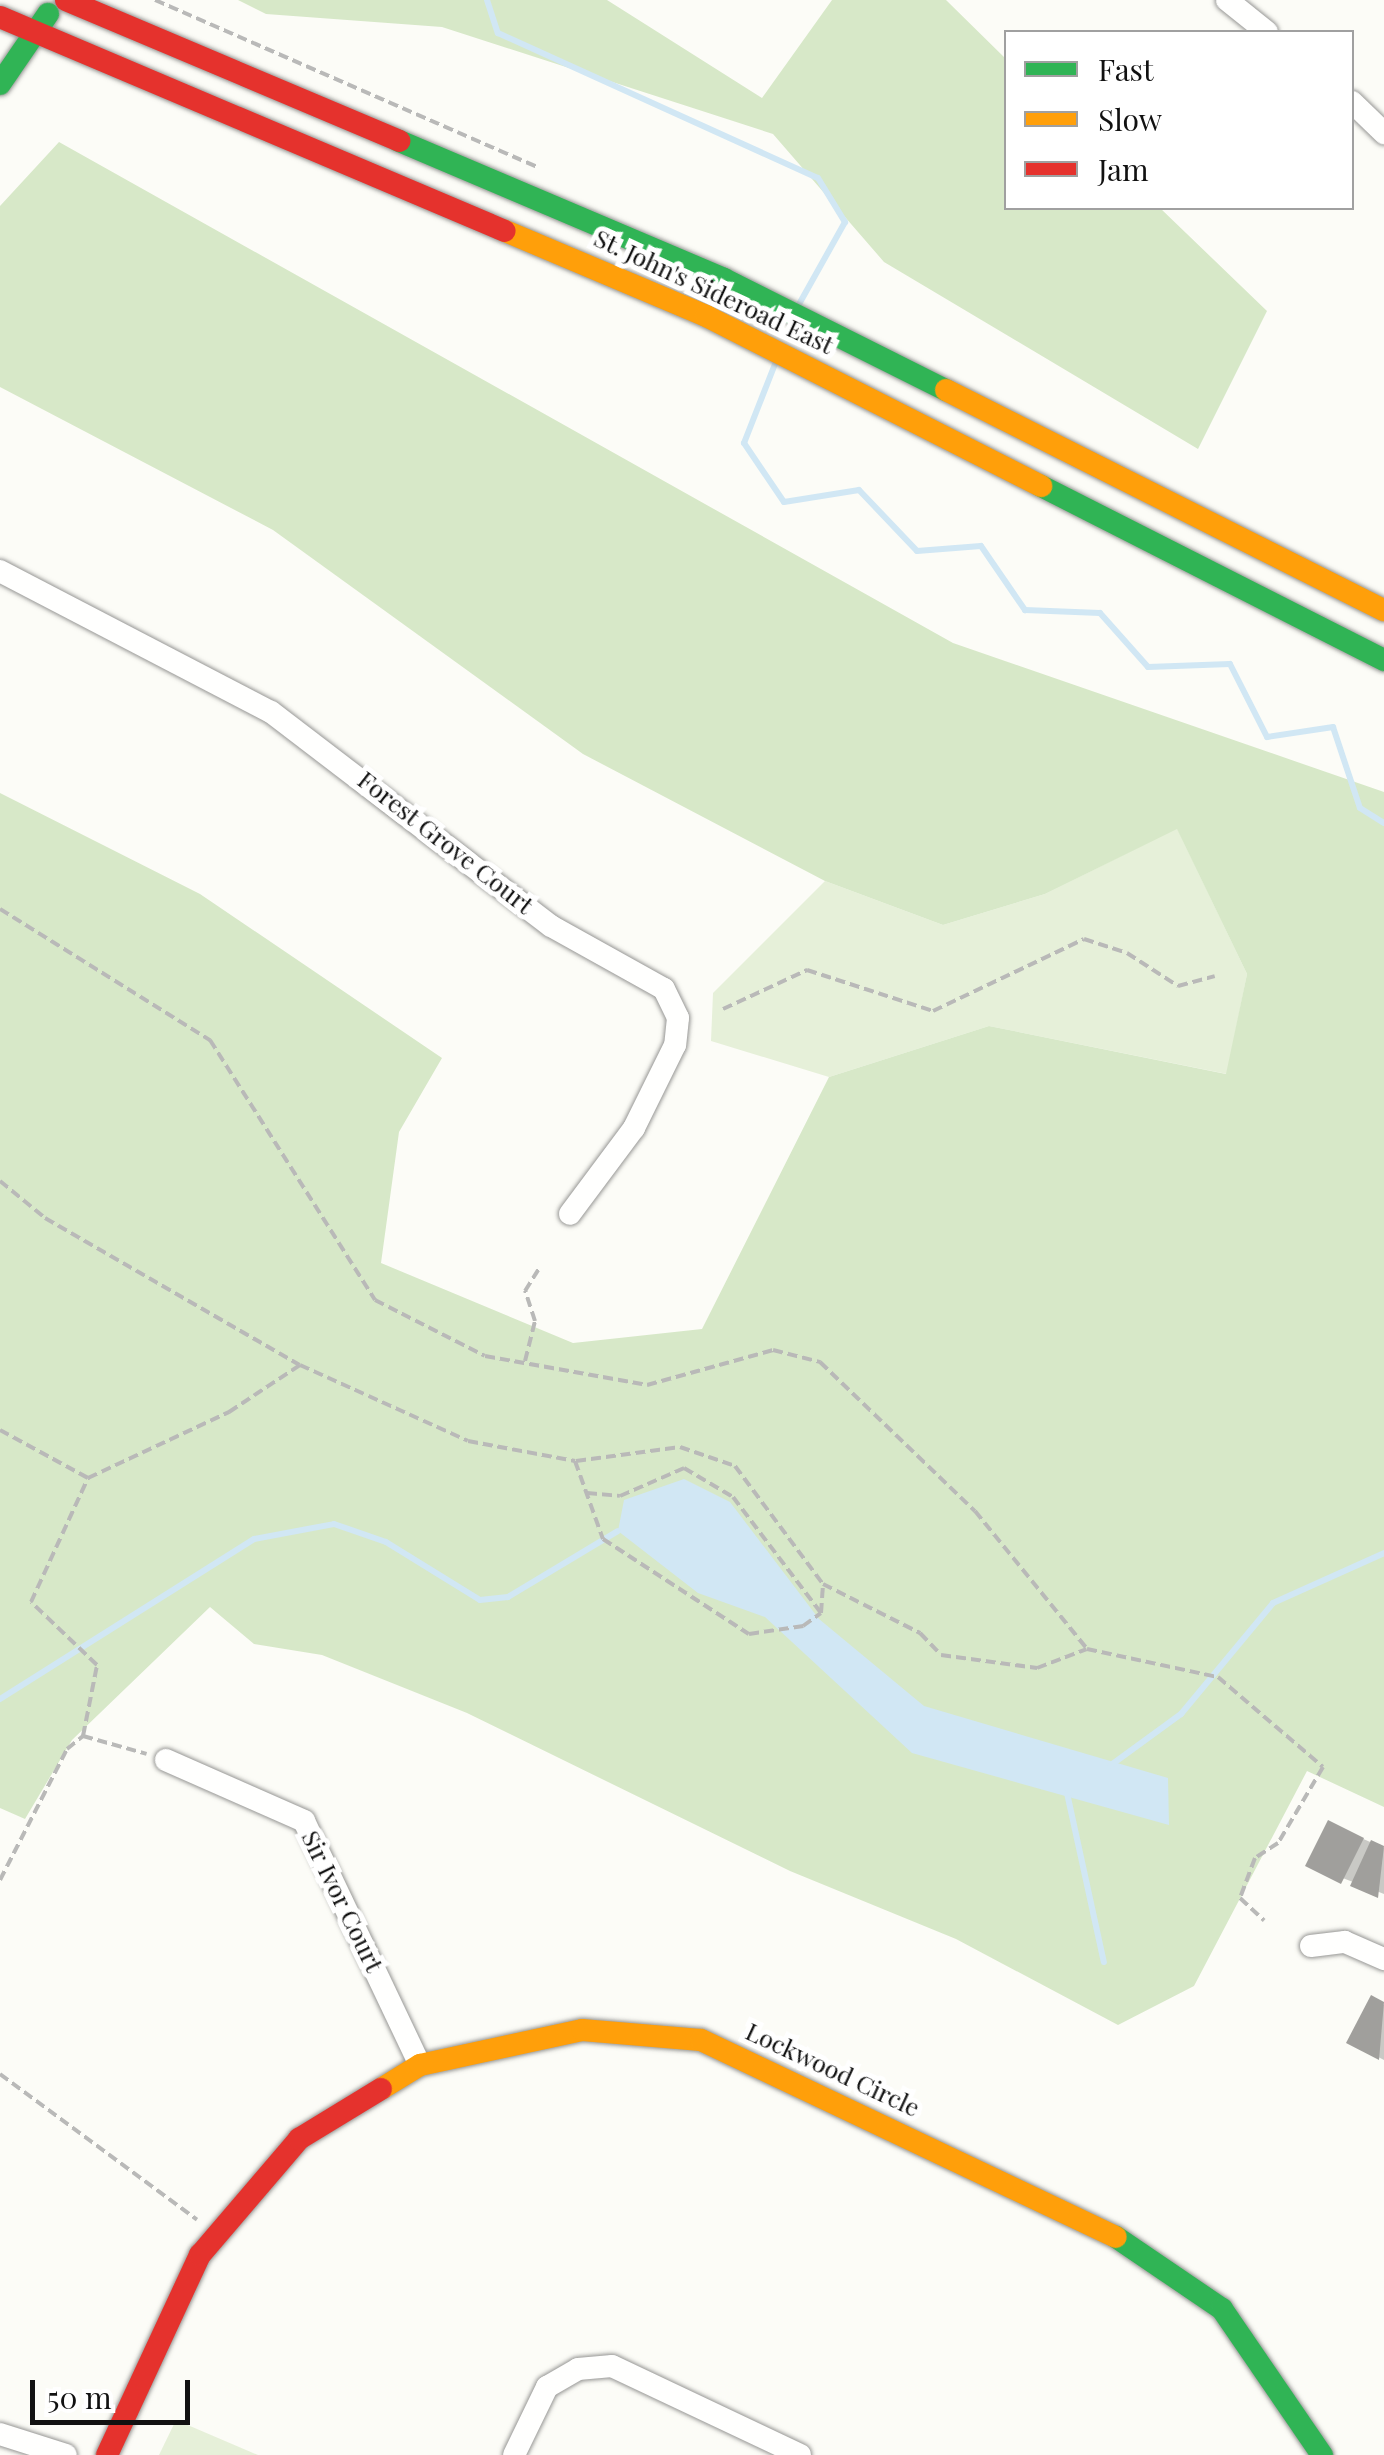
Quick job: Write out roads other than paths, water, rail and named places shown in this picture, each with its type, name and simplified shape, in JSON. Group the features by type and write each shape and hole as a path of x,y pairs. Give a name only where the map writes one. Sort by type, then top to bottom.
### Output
{"main road":[{"path":"0,84 56,0"},
{"name":"St. John's Sideroad East","path":"66,0 724,280 1384,610"},
{"name":"St. John's Sideroad East","path":"0,17 706,316 826,373 1384,660"},
{"name":"Lockwood Circle","path":"107,2455 216,2233 300,2139 420,2064 582,2030 701,2040 776,2068 1174,2272 1222,2309 1322,2455"}],"street":[{"path":"1227,0 1260,26 1268,0"},
{"path":"1354,104 1384,133"},
{"name":"Forest Grove Court","path":"0,571 270,712 552,926 664,989 678,1018 675,1046 634,1128 570,1214"},
{"name":"Sir Ivor Court","path":"166,1760 304,1821 420,2064"},
{"path":"1311,1946 1345,1942 1384,1959"},
{"path":"514,2455 547,2387 578,2368 612,2366 800,2455"},
{"path":"0,2434 66,2455"}],"water":[{"path":"684,1479 730,1502 819,1619 924,1706 1168,1778 1169,1825 912,1753 765,1617 698,1593 618,1531 624,1500"}],"waterway":[{"path":"487,0 498,33 818,178 845,222 798,306"},
{"path":"775,364 744,443 784,502 859,490 917,551 981,546 1025,610 1100,613 1148,667 1230,664 1267,737 1333,727 1360,808 1384,823"},
{"path":"0,1699 254,1539 334,1524 386,1542 480,1600 508,1597 618,1531"},
{"path":"1111,1765 1181,1714 1273,1603 1384,1553"},
{"path":"1067,1793 1104,1962"}]}
